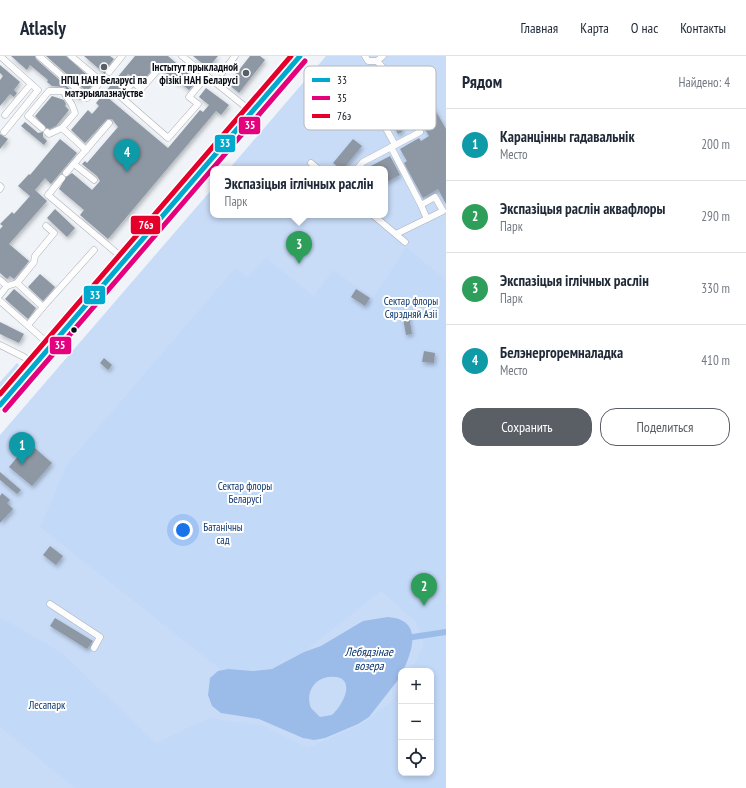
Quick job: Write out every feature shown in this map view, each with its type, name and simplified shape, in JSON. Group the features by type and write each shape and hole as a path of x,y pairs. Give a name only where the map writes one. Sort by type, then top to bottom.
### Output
{"main road":[{"path":"0,405 300,56"}],"street":[{"path":"0,56 38,90 4,132"},
{"path":"39,56 87,98 101,81 71,56"},
{"path":"109,72 122,56"},
{"path":"182,56 252,112"},
{"path":"365,56 368,61 383,56"},
{"path":"222,73 232,57"},
{"path":"156,72 141,89 133,82 121,97 168,138 198,104 189,97 207,76"},
{"path":"5,115 31,84"},
{"path":"49,91 63,91 72,104 75,113 62,128 49,134 28,116 49,91"},
{"path":"66,173 109,123"},
{"path":"62,128 86,150"},
{"path":"385,130 427,219"},
{"path":"360,166 363,162 420,132 419,130"},
{"path":"310,163 314,166"},
{"path":"74,164 94,180"},
{"path":"62,178 48,195 124,260"},
{"path":"421,205 435,197 446,218"},
{"path":"396,234 442,211"},
{"path":"377,218 405,242"},
{"path":"0,295 7,286 17,283 34,262 35,256 54,233 46,226"},
{"path":"28,326 94,250"},
{"path":"0,280 7,286"},
{"path":"17,283 43,307"},
{"path":"0,301 51,346"},
{"path":"0,345 24,357 34,365"},
{"path":"50,604 100,638 94,648"}],"green space":[{"name":"Батанічны сад","path":"326,56 446,56 446,788 0,788 0,435 210,191 210,218 388,218 388,166 232,166 304,82 304,130 436,130 436,66 317,66"},
{"name":"Сектар флоры Беларусі","path":"406,247 446,280 446,788 75,788 0,727 0,617 62,653 156,743 209,718 264,726 308,748 364,723 393,700 398,691 398,776 434,776 434,668 412,668 424,646 416,622 381,591 304,652 277,667 259,671 221,670 40,527 67,464 236,267 247,277 266,258 314,296 333,270 373,298"},
{"path":"17,363 20,366 19,370 0,392 0,382"}],"water":[{"name":"Лебядзінае возера","path":"388,617 399,619 407,624 411,630 412,637 410,654 404,668 398,668 398,680 369,717 358,724 325,738 314,740 303,738 259,719 221,713 212,706 208,695 210,678 218,671 228,669 253,671 272,669 304,652 321,646 363,621","holes":["337,677 343,680 346,685 346,690 341,704 332,715 320,717 311,708 309,702 312,688 323,678"]}],"building":[{"path":"11,56 35,56 36,59 81,99 80,100 74,95 72,97 65,87 52,86 47,82 48,80 30,65 27,70"},
{"path":"46,56 66,56 95,82 88,90 86,88 85,90"},
{"name":"НПЦ НАН Беларусі па матэрыялазнаўстве","path":"84,56 110,56 114,59 105,70 105,74"},
{"path":"135,56 168,56 197,81 189,90 179,82 178,84 158,66 153,69 141,83 128,74 121,82 125,85 118,93 114,89 107,97 168,148 200,110 203,112 209,105 199,97 206,88 229,105 221,115 216,111 108,239 80,215 84,210 59,189 66,177 72,173 92,190 100,181 97,176 82,164 85,161 87,163 118,127 112,119 107,119 85,143 71,130 88,110 92,114 99,106 96,103"},
{"path":"193,56 218,56 208,68"},
{"name":"Інстытут прыкладной фізікі НАН Беларусі","path":"250,56 260,56 265,60 239,93 228,84"},
{"path":"0,65 20,82 14,90 17,93 14,97 10,94 0,106 0,80 3,76 0,73"},
{"path":"52,96 64,100 66,104 65,106 69,110 56,126 50,129 46,128 35,116"},
{"path":"436,112 446,129 446,204 438,189 423,198 404,163 407,161 400,149 419,138 421,141 429,136 426,130 436,130"},
{"path":"25,122 38,133 43,132 43,137 47,141 44,145 21,126"},
{"path":"396,130 402,130 402,132 398,134"},
{"path":"0,134 8,139 0,149"},
{"path":"60,139 77,153 51,184 45,178 35,190 47,201 9,244 29,261 14,279 10,276 7,279 0,273 0,229 3,226 0,224 12,212 14,214 30,196 18,186 29,174 30,175"},
{"path":"353,139 362,146 345,166 337,166 333,163"},
{"path":"390,156 400,175 388,181 388,166 371,166"},
{"path":"55,209 75,228 67,237 47,218"},
{"path":"40,274 55,287 43,301 28,287"},
{"path":"14,289 36,308 28,319 5,299"},
{"path":"356,289 370,298 365,306 351,297"},
{"path":"408,311 412,334 406,335 402,312"},
{"path":"0,322 24,334 19,343 0,334"},
{"path":"424,351 435,353 434,363 422,362"},
{"path":"104,358 112,365 108,370 100,363"},
{"path":"29,443 52,463 32,486 9,467"},
{"path":"0,472 21,490 17,494 0,480"},
{"path":"2,493 10,500 7,503 13,509 0,523 0,496"},
{"path":"50,546 63,556 56,565 43,555"},
{"path":"55,618 93,641 87,649 50,626"}],"waterway":[{"path":"413,637 446,632"}],"transit line":[{"name":"76э","path":"0,394 291,56"},
{"name":"33","path":"0,405 300,56"},
{"name":"35","path":"215,166 305,61"},
{"name":"35","path":"5,410 210,172"}],"place":[{"name":"НПЦ НАН Беларусі па матэрыялазнаўстве","path":"104,67"},
{"name":"Інстытут прыкладной фізікі НАН Беларусі","path":"246,73"},
{"name":"Белэнергоремналадка","path":"127,172"},
{"name":"Экспазіцыя іглічных раслін","path":"299,264"},
{"name":"Каранцінны гадавальнік","path":"22,465"},
{"name":"Экспазіцыя раслін аквафлоры","path":"424,606"}],"park label":[{"name":"Сектар флоры Сярэдняй Азіі","path":"411,307"},
{"name":"Лесапарк","path":"47,705"}]}
